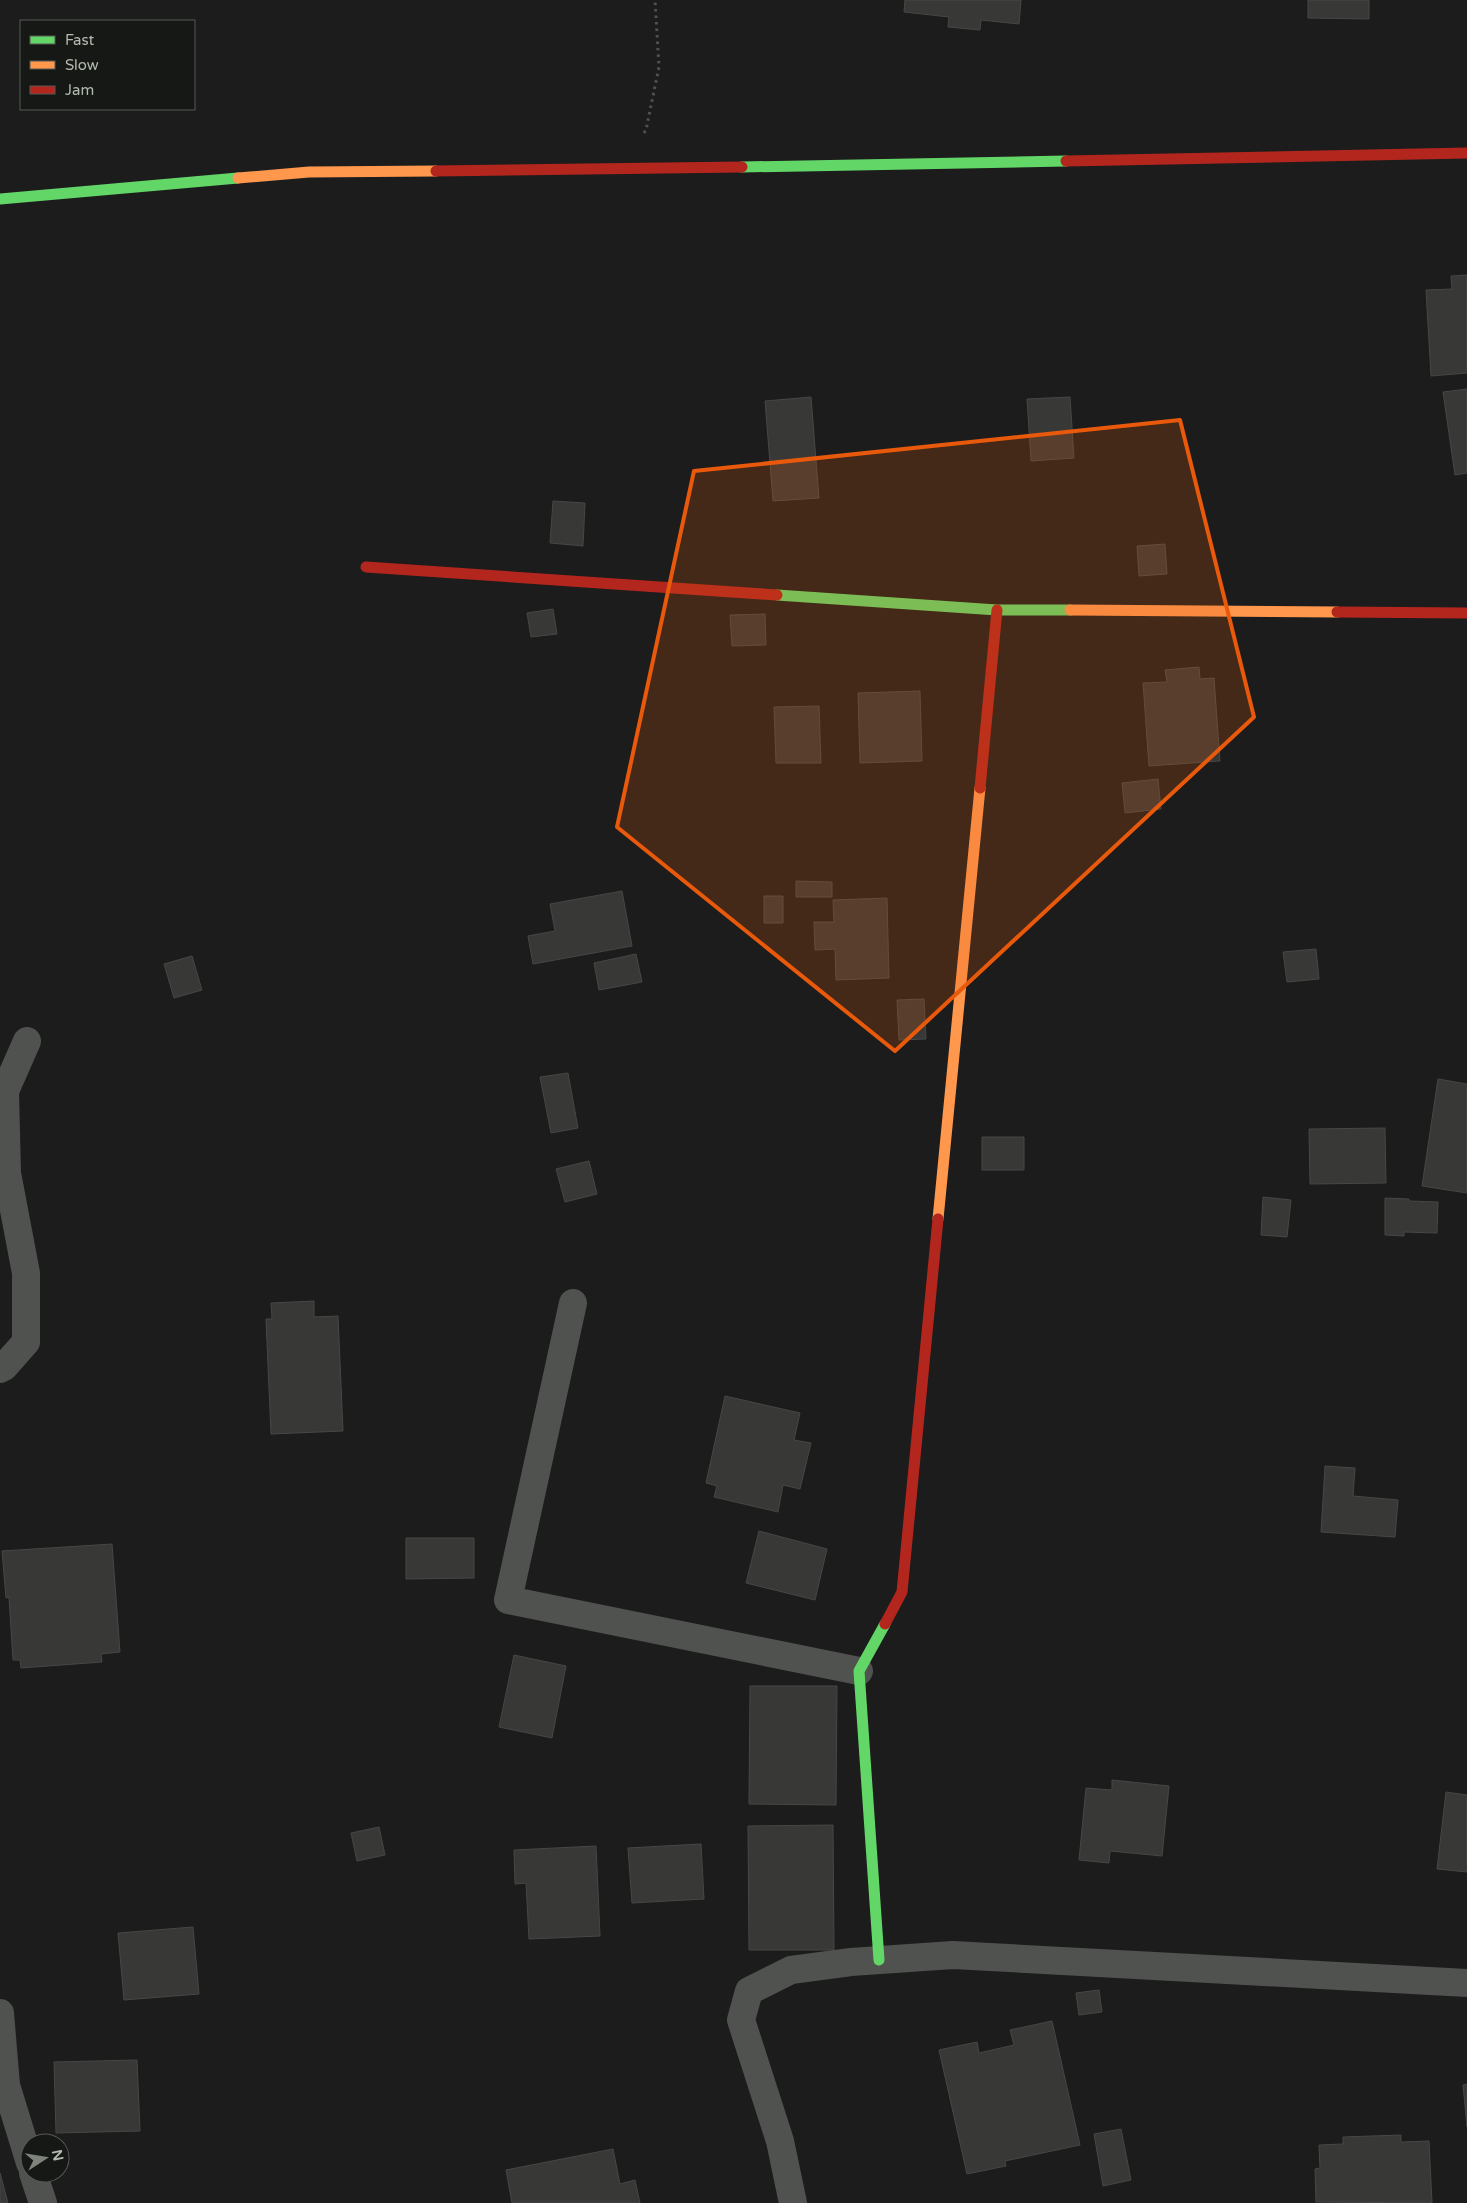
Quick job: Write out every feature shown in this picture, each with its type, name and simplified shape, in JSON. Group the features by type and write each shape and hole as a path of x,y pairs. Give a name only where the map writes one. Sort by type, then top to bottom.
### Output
{"street":[{"path":"0,199 309,172 612,170 1467,153"},
{"path":"366,567 997,610 1467,613"},
{"path":"879,1960 859,1672 902,1592 997,610"},
{"path":"0,1369 26,1342 26,1273 7,1173 5,1091 27,1041"},
{"path":"573,1303 508,1600 859,1672"},
{"path":"793,2203 780,2142 741,2020 749,1991 791,1970 879,1960 953,1955 1467,1983"},
{"path":"0,2013 6,2085 21,2133"},
{"path":"36,2183 42,2203"}],"path":[{"path":"612,170 646,130 658,67 655,0"}],"highlighted area":[{"path":"1180,420 1254,717 895,1051 617,827 694,471"}],"building":[{"path":"905,0 1021,0 1019,24 981,20 980,30 948,27 949,17 904,12"},
{"path":"1308,0 1369,0 1369,19 1308,18"},
{"path":"1467,275 1467,373 1431,376 1426,290 1452,289 1451,276"},
{"path":"1467,389 1467,473 1455,475 1443,392"},
{"path":"811,397 819,498 773,501 765,401"},
{"path":"1070,397 1074,458 1031,461 1027,399"},
{"path":"553,501 585,503 583,546 550,543"},
{"path":"1165,544 1167,574 1139,576 1137,546"},
{"path":"553,609 557,634 531,637 527,613"},
{"path":"765,614 766,645 732,646 730,615"},
{"path":"1199,667 1200,679 1214,678 1220,761 1149,766 1143,683 1167,682 1165,670"},
{"path":"920,691 922,761 860,763 858,693"},
{"path":"819,706 821,763 776,763 774,707"},
{"path":"1158,779 1161,809 1125,813 1122,783"},
{"path":"796,881 832,882 832,897 796,897"},
{"path":"622,891 632,946 533,964 528,936 555,931 550,904"},
{"path":"764,896 783,896 783,923 764,923"},
{"path":"887,898 889,978 836,980 835,949 815,950 814,922 834,922 833,900"},
{"path":"1316,949 1319,979 1287,982 1283,952"},
{"path":"636,954 642,982 599,990 594,963"},
{"path":"192,956 202,990 174,998 164,964"},
{"path":"924,999 926,1039 899,1040 897,1000"},
{"path":"568,1073 578,1128 551,1133 540,1077"},
{"path":"1438,1079 1467,1084 1467,1193 1422,1186"},
{"path":"1385,1128 1386,1183 1310,1184 1309,1129"},
{"path":"982,1137 1024,1137 1024,1170 982,1170"},
{"path":"589,1161 597,1194 565,1202 556,1169"},
{"path":"1263,1197 1291,1200 1287,1237 1261,1235"},
{"path":"1385,1198 1438,1202 1437,1233 1404,1232 1404,1236 1385,1235"},
{"path":"314,1301 314,1317 338,1316 343,1431 271,1434 266,1319 272,1319 271,1303"},
{"path":"725,1396 800,1413 794,1440 811,1443 800,1489 783,1485 778,1512 714,1497 717,1486 706,1483"},
{"path":"1325,1466 1355,1468 1353,1496 1398,1500 1395,1537 1321,1532"},
{"path":"759,1531 827,1549 815,1600 746,1583"},
{"path":"406,1538 474,1538 474,1578 406,1579"},
{"path":"112,1544 120,1652 101,1654 102,1662 21,1668 20,1660 13,1660 9,1597 6,1598 2,1551"},
{"path":"514,1655 566,1666 552,1738 499,1727"},
{"path":"750,1686 837,1686 836,1805 749,1804"},
{"path":"1112,1780 1169,1786 1162,1856 1110,1851 1109,1863 1079,1860 1086,1788 1112,1790"},
{"path":"1446,1792 1467,1795 1467,1872 1437,1869"},
{"path":"833,1825 834,1950 749,1950 748,1826"},
{"path":"379,1827 385,1855 357,1861 351,1833"},
{"path":"701,1844 704,1899 632,1903 628,1848"},
{"path":"596,1846 600,1936 529,1939 526,1883 515,1884 514,1850"},
{"path":"193,1927 199,1994 124,2000 118,1933"},
{"path":"1099,1990 1102,2012 1079,2015 1076,1993"},
{"path":"1052,2021 1080,2145 1005,2161 1006,2166 967,2174 939,2050 977,2042 979,2053 1014,2045 1010,2030"},
{"path":"137,2060 140,2131 56,2133 54,2062"},
{"path":"1467,2084 1467,2127 1463,2085"},
{"path":"1121,2129 1131,2180 1103,2186 1094,2134"},
{"path":"1401,2135 1401,2142 1429,2141 1432,2203 1316,2202 1315,2169 1320,2168 1319,2145 1343,2144 1343,2137"},
{"path":"613,2149 620,2184 635,2180 640,2203 512,2203 506,2170"},
{"path":"0,2173 8,2203 0,2203"}],"traffic: fast":[{"path":"742,167 1066,161"},
{"path":"0,199 238,178"},
{"path":"777,595 997,610 1070,610"},
{"path":"879,1960 859,1671 885,1624"}],"traffic: slow":[{"path":"238,178 309,172 436,171"},
{"path":"1070,610 1337,612"},
{"path":"938,1219 980,788"}],"traffic: jam":[{"path":"1066,161 1467,153"},
{"path":"436,171 742,167"},
{"path":"366,567 777,595"},
{"path":"980,788 997,610"},
{"path":"1337,612 1467,613"},
{"path":"885,1624 902,1592 938,1219"}]}
